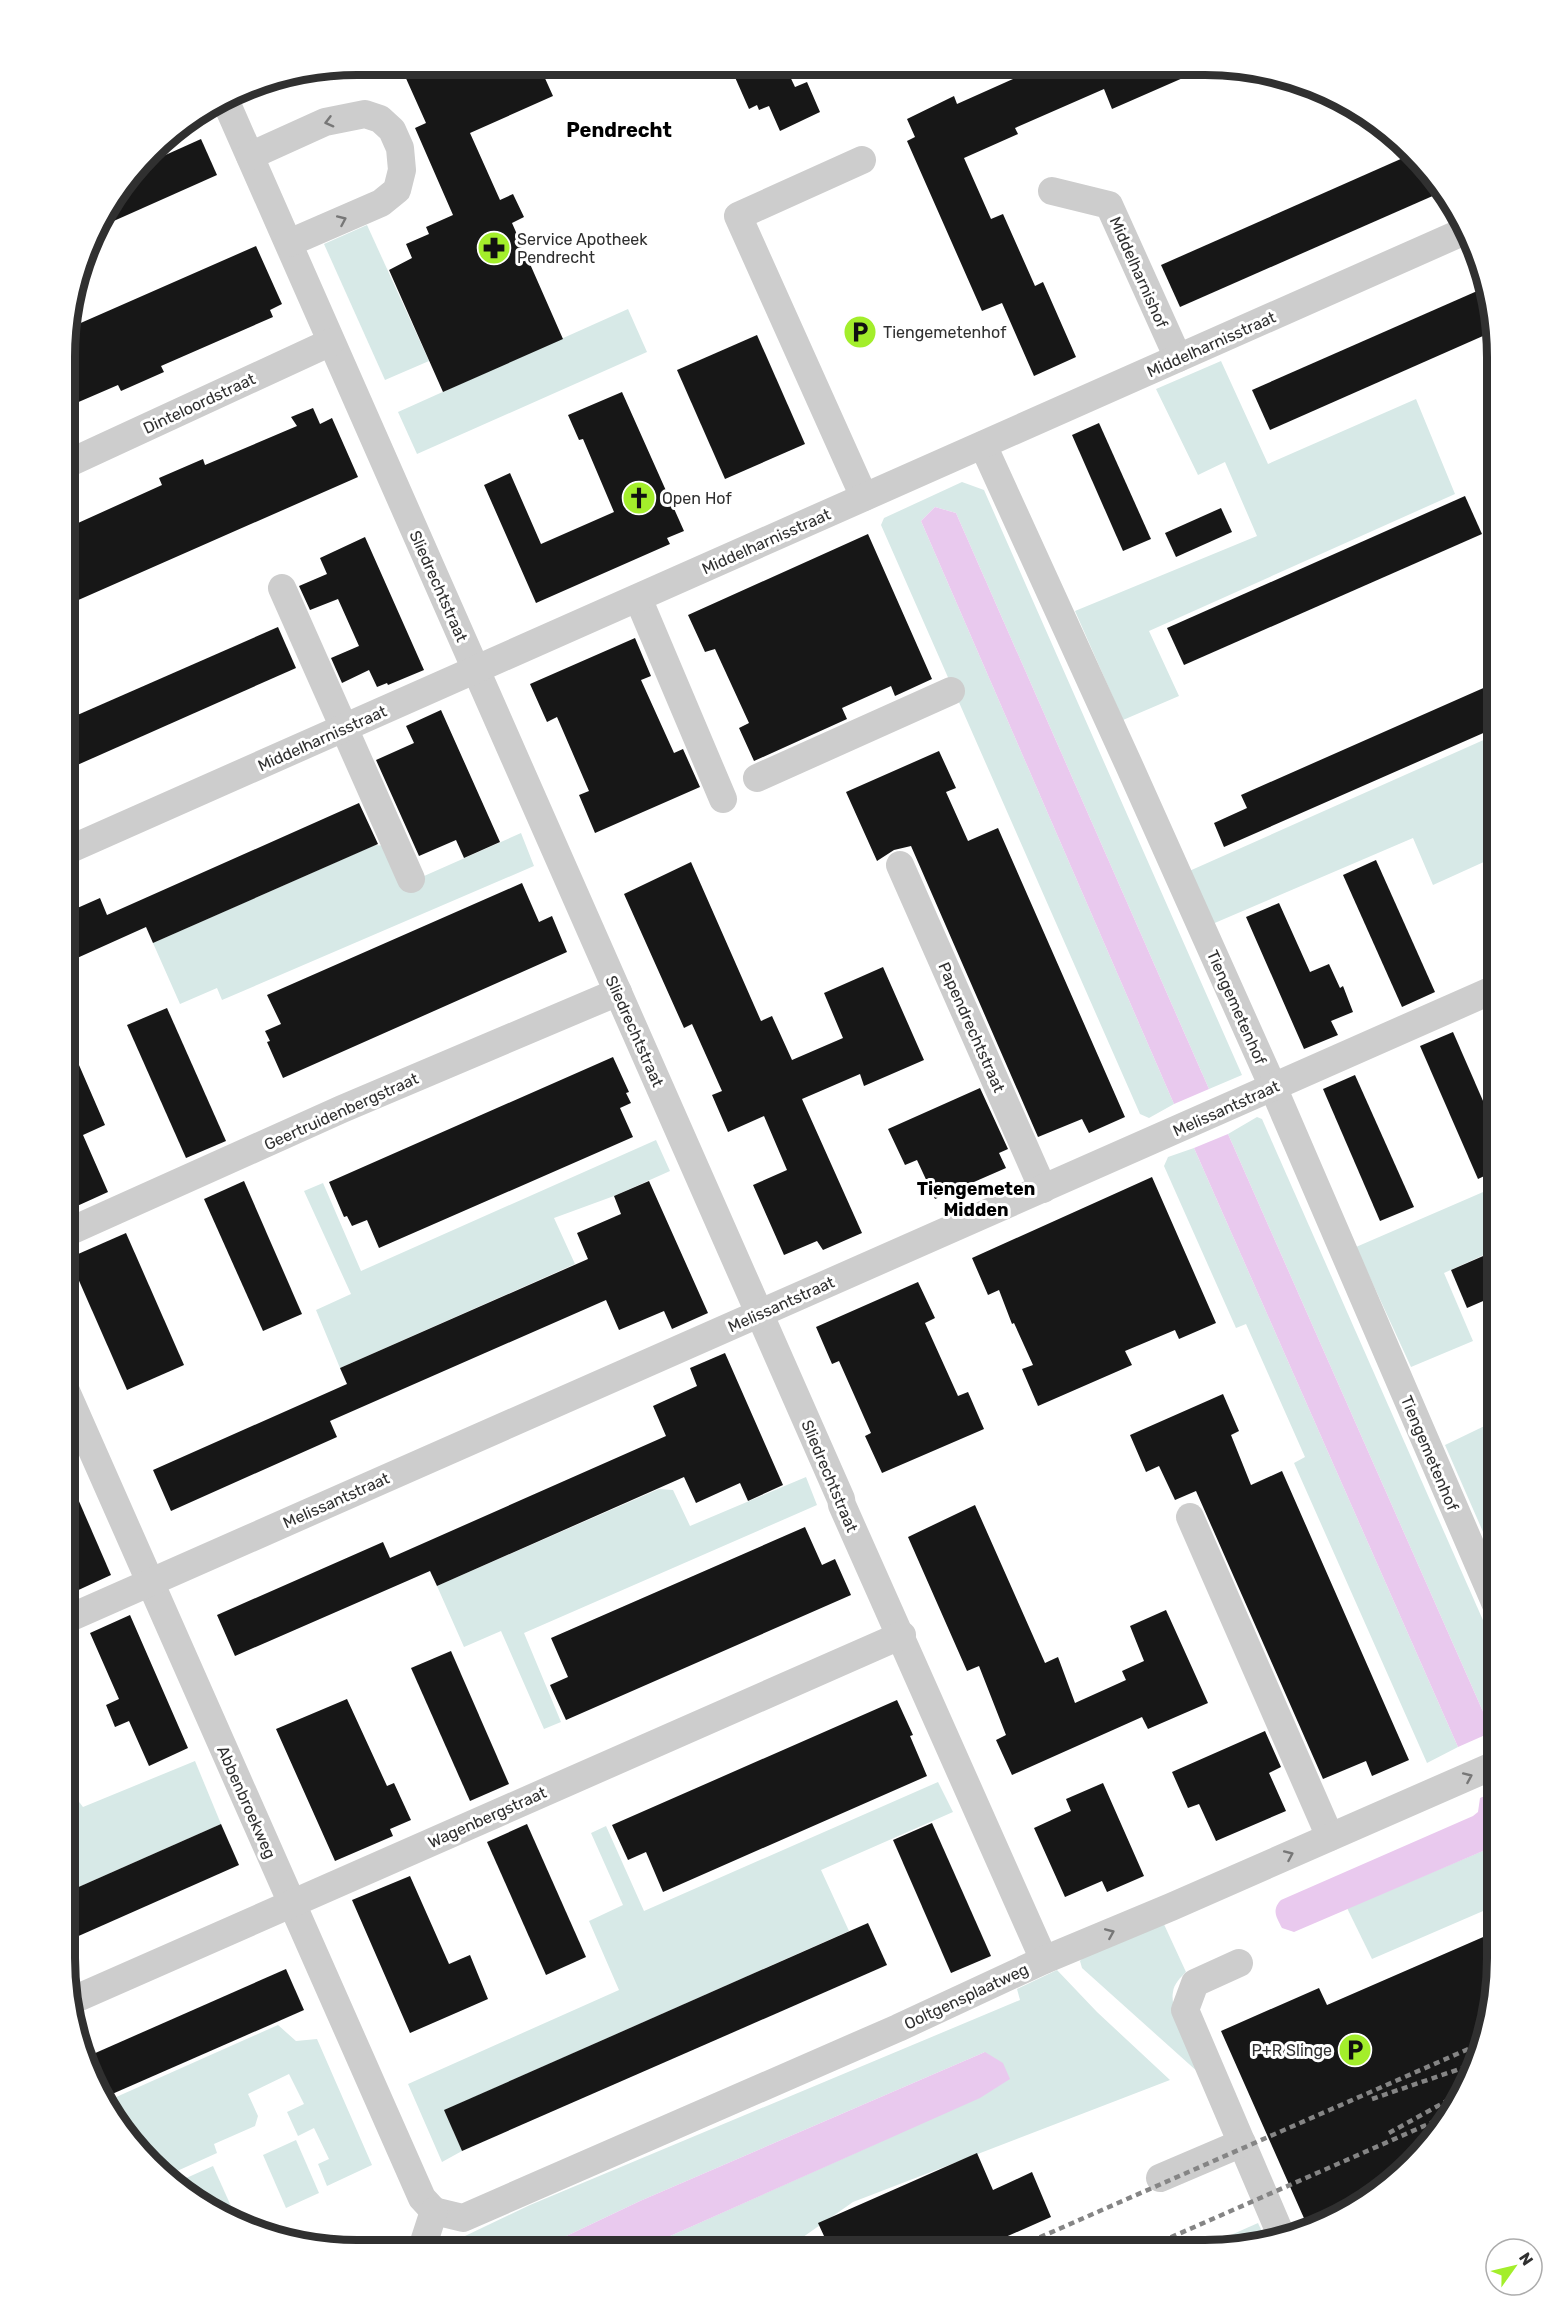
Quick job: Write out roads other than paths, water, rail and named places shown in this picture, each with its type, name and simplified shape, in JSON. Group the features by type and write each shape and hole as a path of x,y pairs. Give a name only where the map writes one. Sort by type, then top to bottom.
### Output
{"street":[{"name":"Sliedrechtstraat","path":"228,106 842,1505 1050,1958"},
{"path":"250,156 325,122 365,114 380,119 392,130 400,148 402,170 397,190 381,202 289,243"},
{"path":"862,159 738,216 864,497"},
{"name":"Middelharnishof","path":"1052,191 1109,206 1178,358"},
{"name":"Middelharnisstraat","path":"75,847 1459,234"},
{"name":"Dinteloordstraat","path":"75,460 331,342"},
{"name":"Tiengemetenhof","path":"983,445 1273,1087 1487,1584"},
{"path":"282,588 411,879"},
{"path":"638,598 723,799"},
{"path":"757,778 951,691"},
{"name":"Papendrechtstraat","path":"900,865 1043,1189"},
{"name":"Geertruidenbergstraat","path":"75,1229 342,1109 618,992"},
{"name":"Melissantstraat","path":"75,1616 1487,992"},
{"name":"Abbenbroekweg","path":"75,1412 422,2198 434,2211"},
{"path":"1191,1517 1330,1837"},
{"name":"Wagenbergstraat","path":"78,1998 902,1635"},
{"name":"Ooltgensplaatweg","path":"434,2211 462,2218 898,2028 1050,1958 1487,1768"},
{"path":"1239,1963 1195,1983 1185,2010 1279,2230"},
{"path":"1160,2178 1242,2143"},
{"path":"425,2240 434,2211"}],"railway":[{"path":"1034,2240 1472,2047"},
{"path":"1372,2099 1466,2067"},
{"path":"1389,2133 1448,2100"},
{"path":"1165,2240 1434,2121"}],"place":[{"name":"Service Apotheek Pendrecht","path":"494,248"},
{"name":"Tiengemetenhof","path":"860,332"},
{"name":"Open Hof","path":"639,498"},
{"name":"P+R Slinge","path":"1355,2050"}],"district":[{"name":"Pendrecht","path":"619,130"},
{"name":"Tiengemeten Midden","path":"976,1199"}]}
